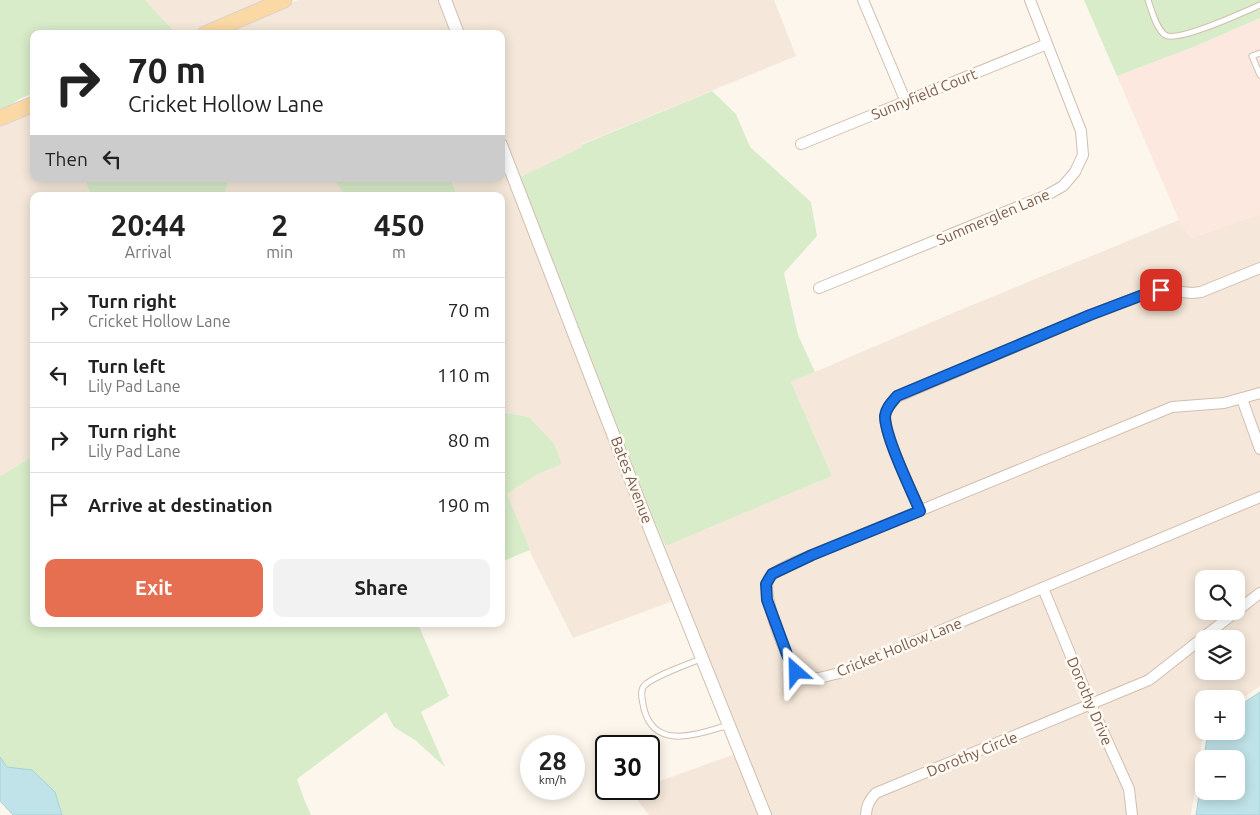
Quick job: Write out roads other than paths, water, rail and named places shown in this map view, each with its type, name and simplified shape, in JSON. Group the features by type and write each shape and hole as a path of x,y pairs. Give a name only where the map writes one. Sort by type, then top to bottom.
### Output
{"main road":[{"path":"214,30 284,0"},
{"path":"0,118 30,106"}],"street":[{"path":"445,0 456,30"},
{"path":"863,0 906,102"},
{"name":"Summerglen Lane","path":"818,288 1047,195 1063,186 1075,172 1083,155 1081,131 1030,0"},
{"name":"Sunnyfield Court","path":"801,144 1047,44"},
{"name":"Bates Avenue","path":"505,154 642,509 766,815"},
{"path":"920,511 888,434 885,416 887,409 897,396 1090,315 1148,293 1161,290 1201,292 1260,268"},
{"name":"Cricket Hollow Lane","path":"1260,393 1224,403 1172,407 812,555 772,574 766,584 767,600 788,657 796,672 806,679 819,678 839,673 1260,497"},
{"path":"1242,399 1260,449"},
{"name":"Dorothy Drive","path":"1043,588 1128,789 1132,815"},
{"name":"Dorothy Circle","path":"866,815 866,808 876,793 1149,680 1260,593"}],"lane":[{"path":"1148,0 1164,34 1171,37 1185,35 1260,5"},
{"path":"1260,53 1252,56 1260,75"},
{"path":"703,658 662,675 643,687 641,692 645,712 655,728 671,736 693,734 730,725"}],"water":[{"path":"1260,692 1260,815 1196,815 1198,800 1245,800 1245,750 1205,750 1207,740 1245,740 1245,702"},
{"path":"0,757 7,767 32,770 55,792 62,815 13,815 0,801"}]}
